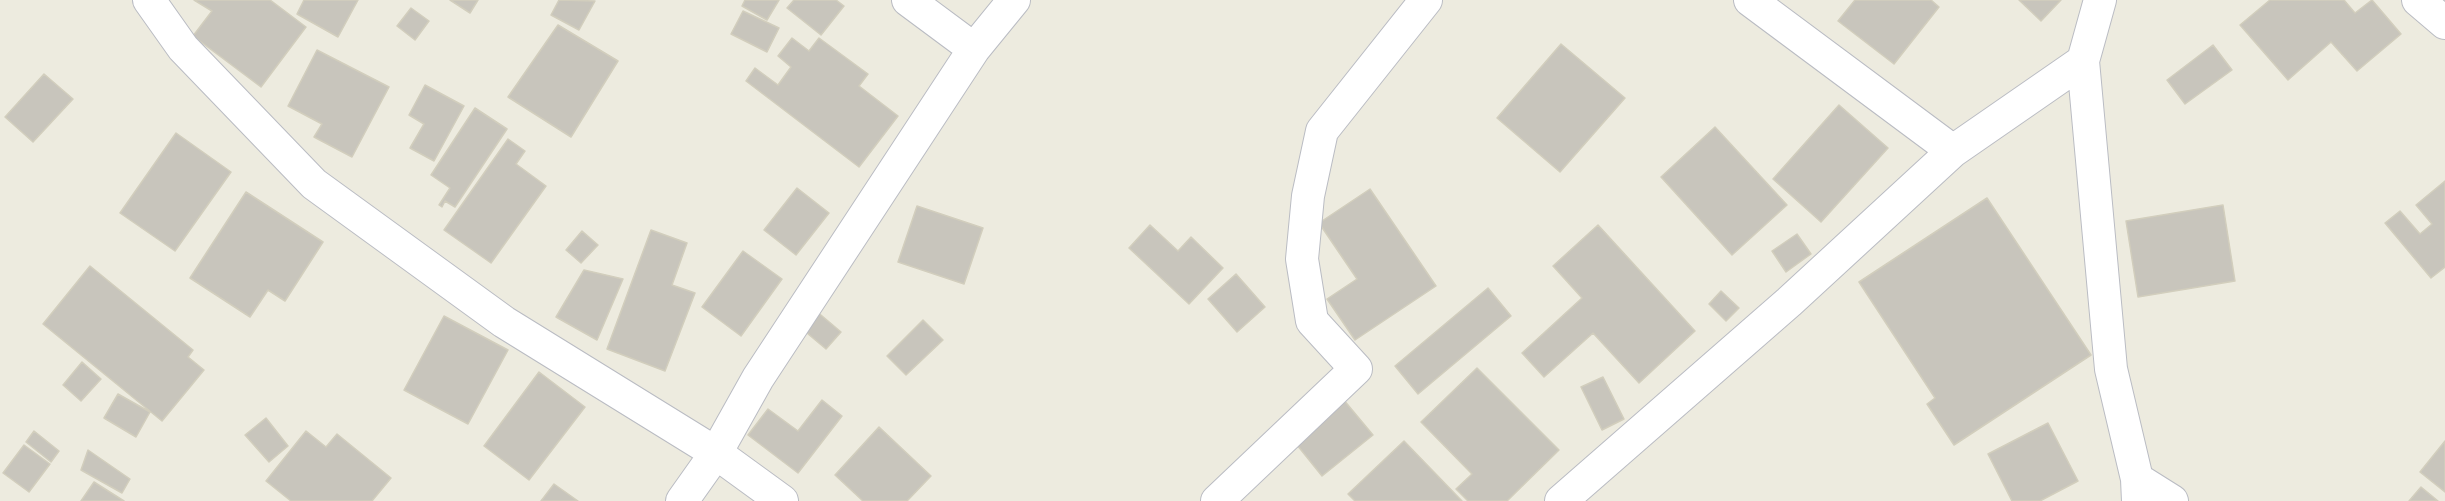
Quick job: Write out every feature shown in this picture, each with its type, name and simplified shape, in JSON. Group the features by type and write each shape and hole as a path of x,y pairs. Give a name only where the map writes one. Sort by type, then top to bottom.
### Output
{"street":[{"path":"149,0 183,48 314,184 504,322 716,453 782,501"},
{"path":"908,0 974,49"},
{"path":"682,501 716,453 758,378 974,49 1014,0"},
{"path":"1216,501 1356,369 1312,321 1302,260 1308,196 1322,131 1426,0"},
{"path":"1750,0 1953,151"},
{"path":"2100,0 2083,62 2111,369 2138,490 2172,501"},
{"path":"2418,0 2445,23"},
{"path":"1561,501 1789,302 1953,151 2083,62"}],"building":[{"path":"194,0 270,0 306,27 261,87 193,36 212,11"},
{"path":"304,0 358,0 338,37 297,14"},
{"path":"450,0 478,0 470,13"},
{"path":"559,0 595,1 579,30 551,15"},
{"path":"745,0 779,0 767,20 742,6"},
{"path":"794,0 836,0 844,6 821,35 787,8"},
{"path":"1855,0 1931,0 1939,7 1894,64 1838,21"},
{"path":"2019,0 2061,0 2041,21"},
{"path":"2270,0 2344,0 2355,13 2372,0 2401,34 2357,71 2331,42 2288,80 2240,25"},
{"path":"411,8 429,21 415,40 397,26"},
{"path":"743,11 779,28 767,52 731,34"},
{"path":"558,25 618,61 571,137 508,97"},
{"path":"792,38 809,51 819,38 868,74 859,86 898,116 859,167 746,81 755,68 778,85 791,67 778,56"},
{"path":"1561,44 1625,98 1560,172 1497,118"},
{"path":"2213,45 2232,70 2185,104 2167,80"},
{"path":"317,50 389,87 352,157 314,137 322,124 288,106"},
{"path":"44,74 73,99 33,142 5,117"},
{"path":"425,85 464,106 434,161 410,148 424,124 409,115"},
{"path":"1839,105 1888,148 1821,222 1773,179"},
{"path":"475,108 507,129 455,207 445,201 442,207 439,205 450,188 431,175"},
{"path":"1715,127 1787,205 1732,255 1661,177"},
{"path":"176,133 231,172 175,251 120,213"},
{"path":"508,139 525,151 516,164 546,186 491,263 444,230"},
{"path":"2445,181 2445,267 2431,278 2385,223 2400,211 2420,234 2432,224 2416,205"},
{"path":"797,188 829,213 796,255 764,230"},
{"path":"1370,189 1436,286 1355,340 1327,299 1357,279 1319,223"},
{"path":"246,192 323,242 285,301 268,290 250,317 190,278"},
{"path":"1987,198 2091,355 1954,445 1927,404 1935,398 1859,282"},
{"path":"2223,205 2235,281 2138,297 2126,221"},
{"path":"917,206 983,228 964,284 898,262"},
{"path":"1150,225 1178,251 1191,237 1223,268 1189,304 1129,248"},
{"path":"1598,225 1695,331 1639,383 1593,333 1544,377 1522,353 1582,298 1553,266"},
{"path":"651,230 687,243 672,285 695,293 665,371 607,349"},
{"path":"582,231 598,245 581,263 566,250"},
{"path":"1797,234 1811,254 1786,272 1772,251"},
{"path":"743,251 782,279 741,336 702,307"},
{"path":"90,266 193,350 188,357 204,370 162,421 43,324"},
{"path":"584,270 623,279 597,340 556,317"},
{"path":"1236,274 1265,307 1237,332 1208,299"},
{"path":"1488,288 1511,316 1418,394 1395,366"},
{"path":"1721,291 1739,308 1726,321 1709,304"},
{"path":"815,310 841,332 826,349 801,328"},
{"path":"444,316 508,350 468,424 404,390"},
{"path":"923,320 943,340 906,375 887,356"},
{"path":"82,362 101,379 81,401 63,385"},
{"path":"1477,368 1559,450 1507,501 1468,501 1456,489 1472,474 1421,422"},
{"path":"539,372 585,407 529,480 484,446"},
{"path":"1603,377 1624,419 1602,430 1581,387"},
{"path":"118,394 150,412 136,437 104,418"},
{"path":"1343,399 1373,435 1322,476 1293,440"},
{"path":"822,400 842,416 798,473 748,435 768,409 798,431"},
{"path":"266,418 288,446 269,462 245,435"},
{"path":"2048,423 2078,481 2040,501 2012,501 1988,454"},
{"path":"879,427 931,476 907,501 863,501 835,475"},
{"path":"34,431 59,451 51,462 26,442"},
{"path":"306,431 326,447 337,434 391,478 372,501 291,501 266,481"},
{"path":"1404,441 1462,501 1355,501 1348,494"},
{"path":"2445,441 2445,492 2420,472"},
{"path":"24,445 50,464 29,492 3,473"},
{"path":"88,450 130,479 122,493 81,470"},
{"path":"94,482 124,501 81,501"},
{"path":"554,484 578,501 541,501"},
{"path":"2421,487 2438,501 2409,501"}]}
